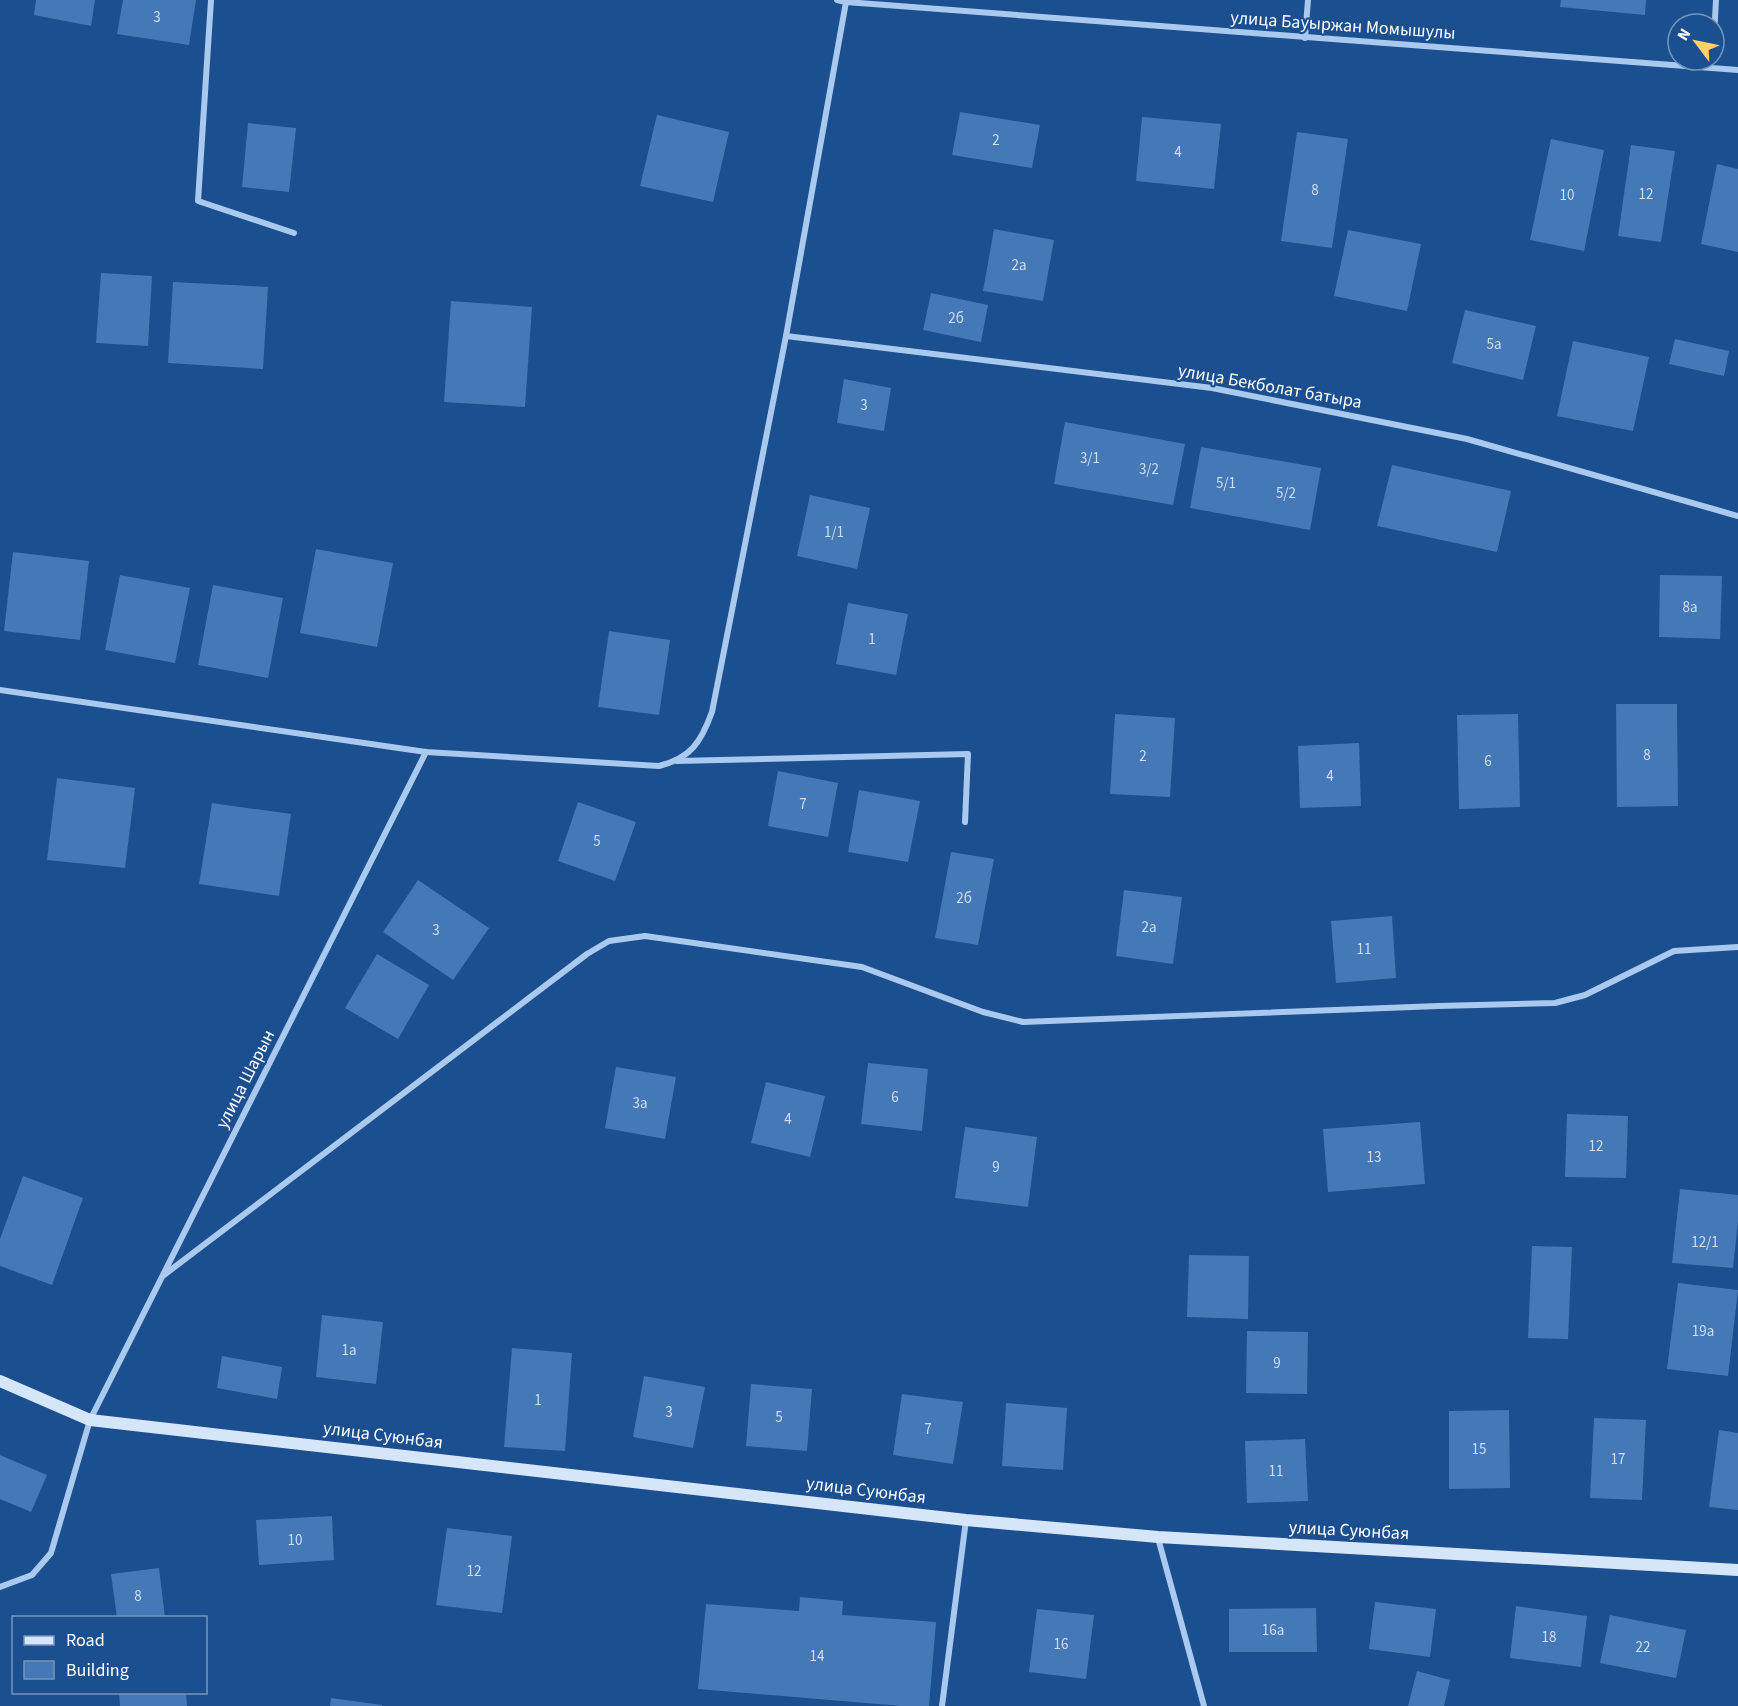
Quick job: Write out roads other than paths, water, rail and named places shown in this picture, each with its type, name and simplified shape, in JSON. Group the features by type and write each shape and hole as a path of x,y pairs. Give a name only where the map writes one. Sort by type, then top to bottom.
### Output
{"main road":[{"name":"улица Суюнбая","path":"0,1381 90,1420 966,1520 1158,1537 1738,1570"}],"street":[{"path":"211,0 198,201 294,233"},
{"name":"улица Бауыржан Момышулы","path":"837,0 1666,65"},
{"path":"1305,38 1308,0"},
{"path":"677,761 693,749 705,731 712,712 786,336 846,2"},
{"name":"улица Бекболат батыра","path":"786,336 1212,388 1467,439 1738,516"},
{"path":"0,690 426,752 659,766 677,761 968,754 965,822"},
{"name":"улица Шарын","path":"0,1587 32,1575 51,1553 90,1420 426,752"},
{"path":"164,1275 588,954 609,941 645,936 862,967 983,1012 1023,1022 1554,1003 1585,995 1674,951 1738,947"},
{"path":"942,1706 966,1520"},
{"path":"1158,1537 1204,1706"}]}
